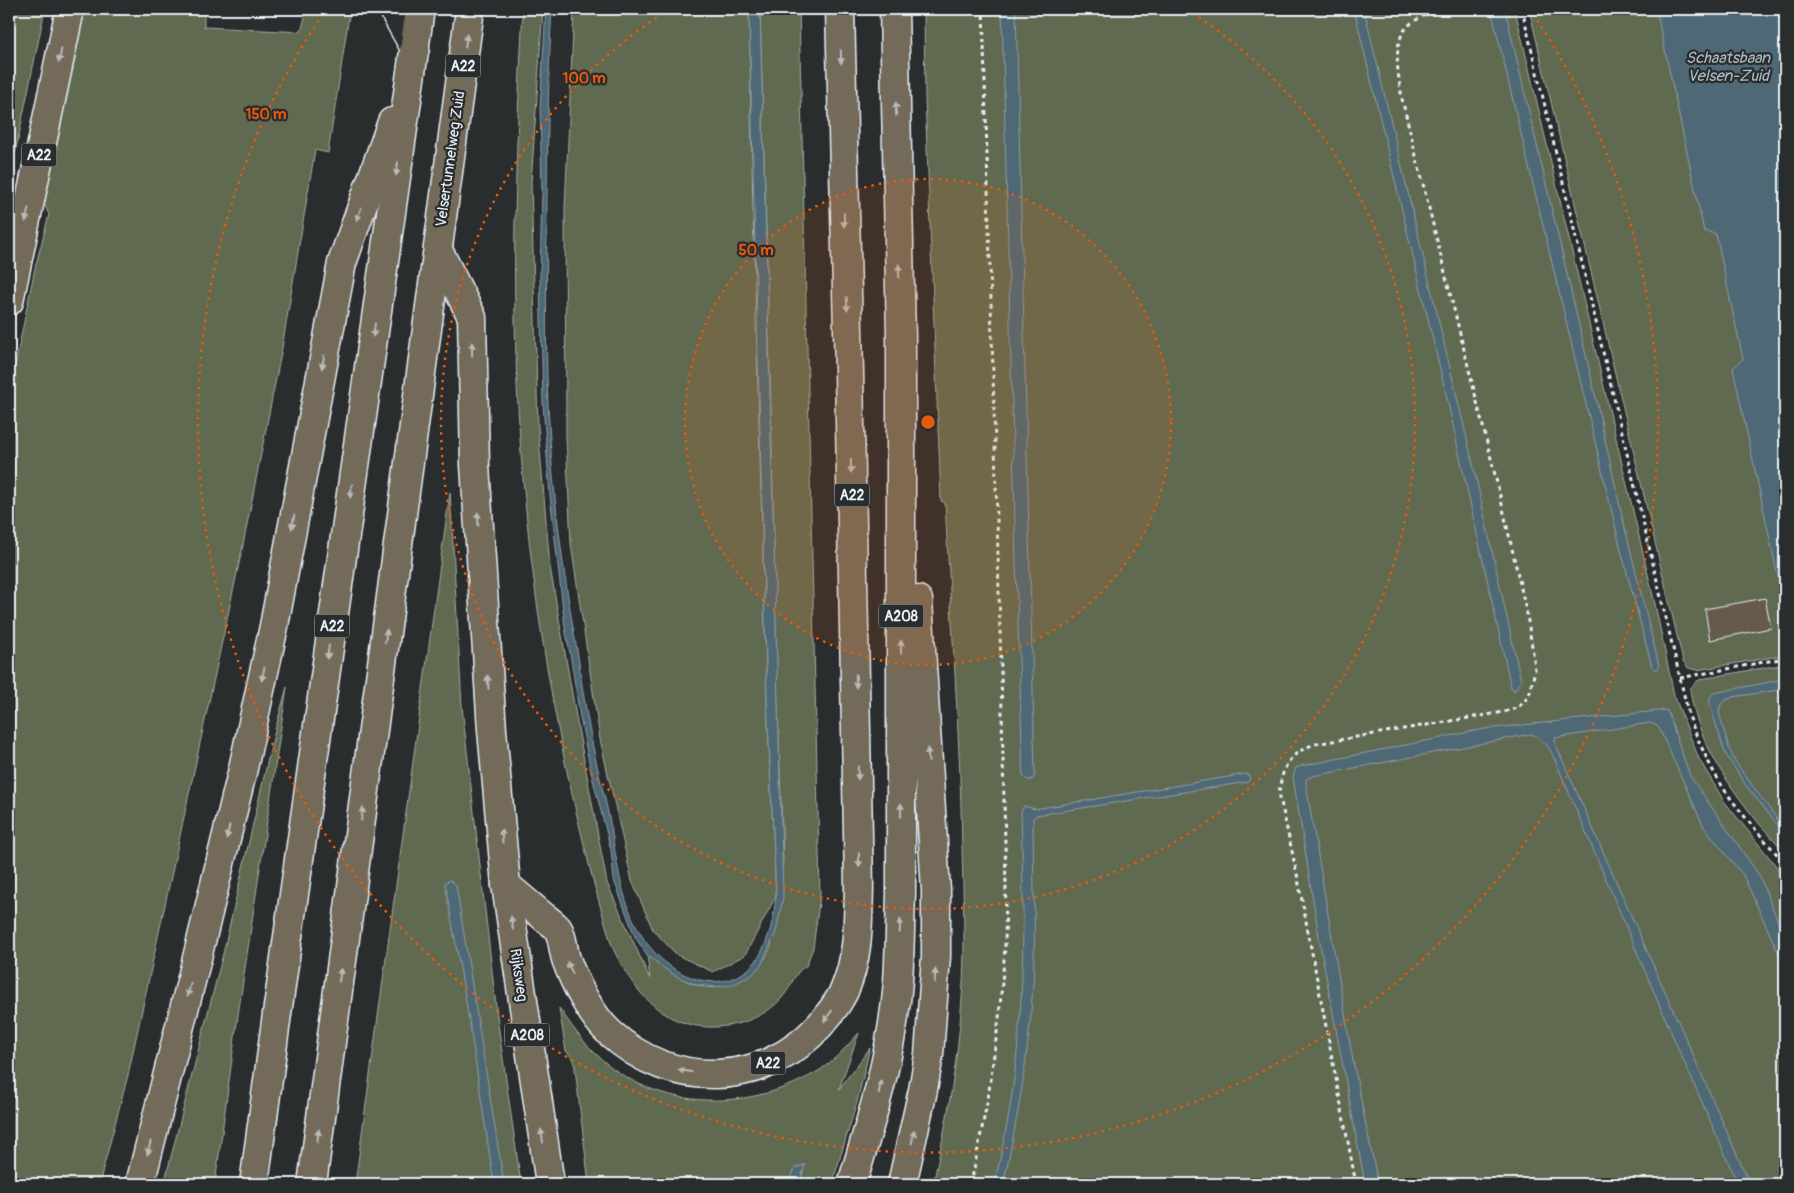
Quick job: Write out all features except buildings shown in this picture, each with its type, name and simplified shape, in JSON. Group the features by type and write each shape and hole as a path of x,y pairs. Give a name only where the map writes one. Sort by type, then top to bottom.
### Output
{"highway":[{"name":"A22","path":"9,301 70,9"},
{"name":"A22","path":"254,1184 281,982 420,9"},
{"name":"Velsertunnelweg Zuid","path":"438,250 470,9"},
{"name":"A22","path":"506,885 558,929 567,960 579,986 590,1008 608,1031 624,1046 644,1058 669,1068 717,1075 757,1068 777,1059 810,1036 829,1016 846,985 857,948 859,886 850,392 840,9"},
{"path":"894,9 901,338 936,891 936,956 929,1055 902,1184"},
{"name":"A22","path":"140,1184 242,773 274,626 342,263 413,59"},
{"name":"A22","path":"312,1184 438,250"},
{"name":"Rijksweg","path":"438,250 472,317 475,465 492,730 506,885 550,1184"},
{"name":"A208","path":"852,1184 874,1112 893,1023 898,982 901,894 901,338"}],"lane":[{"path":"392,9 413,59"}],"path":[{"path":"971,1184 988,1098 998,1026 1005,939 1006,886 983,9"},
{"path":"1356,1184 1297,874 1279,793 1284,770 1292,756 1302,749 1315,744 1504,712 1517,708 1525,701 1530,692 1535,670 1527,616 1500,491 1402,99 1398,56 1400,44 1407,27 1426,15 1442,9"},
{"path":"1522,9 1685,702 1696,736 1715,776 1738,809 1785,864"},
{"path":"1680,678 1785,658"}],"green space":[{"path":"9,9 45,9 9,183"},
{"path":"82,9 204,9 204,27 301,32 307,9 350,9 328,153 315,150 282,348 243,545 128,1075 99,1184 9,1184 9,395 35,268 49,215 44,203"},
{"path":"523,9 543,9 531,183 538,427 550,567 607,883 650,979 647,955 689,982 708,988 725,984 759,966 765,958 771,946 783,861 760,9 799,9 820,895 813,948 806,966 799,971 785,994 767,1011 755,1018 730,1025 704,1027 678,1021 654,1006 626,973 609,937 587,857 565,763 535,591 528,533 519,417 515,315 515,228"},
{"path":"574,9 749,9 767,701 776,896 745,955 713,972 677,955 653,930 632,881 600,739 571,544 566,437 565,208"},
{"path":"924,9 1515,9 1655,604 1674,695 1699,759 1724,801 1785,877 1785,1184 933,1184 943,1138 958,1045 964,941 957,718 945,503 941,501 925,97"},
{"path":"1529,9 1785,9 1785,655 1697,670 1688,668 1683,661"},
{"path":"450,492 462,707 498,1024 521,1184 355,1184"},
{"path":"1785,664 1785,853 1750,813 1727,781 1699,727 1690,689 1701,679"},
{"path":"287,687 215,1184 164,1184 223,954 273,738"},
{"path":"559,1008 592,1050 621,1074 648,1088 676,1096 706,1100 735,1099 765,1094 793,1084 820,1070 841,1053 859,1033 839,1089 870,1048 857,1102 832,1184 799,1184 805,1165 795,1168 789,1184 589,1184 574,1060 566,1051"}],"water":[{"path":"546,9 552,9 548,101 546,299 550,437 563,563 581,681 618,868 632,916 644,939 664,962 690,977 716,982 731,979 745,972 761,954 770,930 776,896 767,701 749,9 760,9 783,897 776,932 761,965 752,975 732,985 716,987 697,985 678,977 647,955 635,937 614,880 611,850 591,772 580,717 565,627 550,495 543,404 540,277 542,191 540,107"},
{"path":"1002,9 1016,9 1035,775 1032,780 1027,780 1023,776"},
{"path":"1354,9 1364,9 1472,460 1521,681 1514,691 1511,687 1446,394"},
{"path":"1491,9 1505,9 1622,516 1659,666 1658,669 1652,667 1621,550"},
{"name":"Schaatsbaan Velsen-Zuid","path":"1656,9 1785,9 1785,601 1733,368 1743,359 1716,234 1704,231"},
{"path":"1785,679 1785,689 1733,697 1724,701 1720,706 1719,713 1735,762 1785,830 1785,834 1745,784 1725,753 1710,705 1710,697 1714,693"},
{"path":"1667,710 1690,776 1759,875 1785,939 1785,967 1743,875 1704,827 1656,725 1650,723 1555,738 1555,743 1750,1184 1738,1184 1551,751 1540,738 1531,734 1313,776 1306,779 1353,1061 1378,1184 1365,1184 1321,949 1293,777 1296,768 1485,729"},
{"path":"1246,774 1250,779 1248,782 1037,815 1033,818 1034,964 1029,1036 1018,1110 1003,1184 994,1184 1005,1138 1018,1046 1023,952 1021,812 1024,806 1035,809"},
{"path":"450,880 456,885 504,1184 494,1184 469,1019 445,883"},
{"path":"805,1165 799,1184 789,1184 795,1168"}]}
